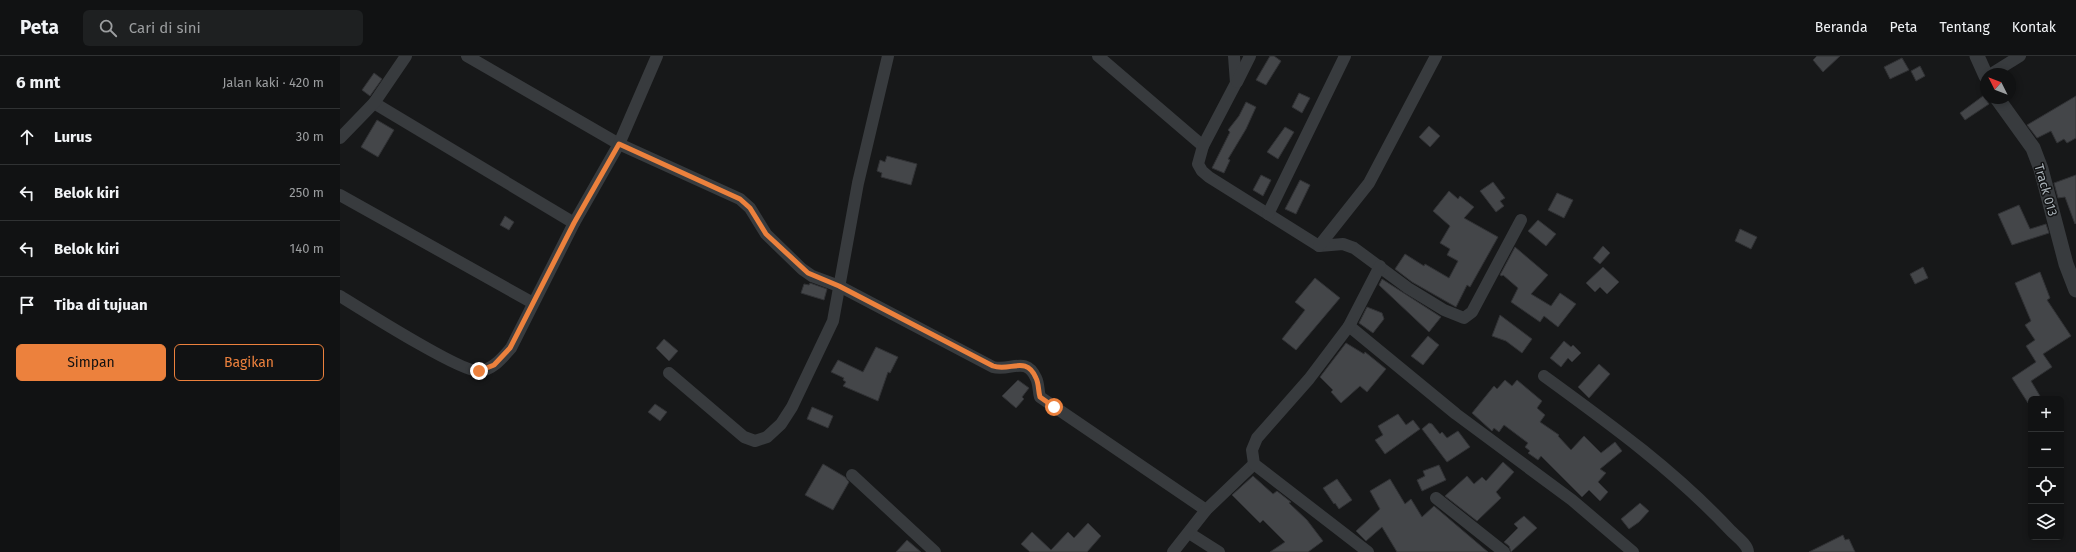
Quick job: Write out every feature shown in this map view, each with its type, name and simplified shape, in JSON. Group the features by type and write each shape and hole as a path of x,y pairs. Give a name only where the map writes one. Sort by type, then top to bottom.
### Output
{"street":[{"path":"340,138 374,103 406,56"},
{"path":"467,56 619,144 740,199 750,208 766,234 802,269 812,276 839,286 993,366 1004,368 1019,364 1026,366 1036,377 1040,397 1206,510"},
{"path":"669,373 744,437 755,441 767,437 781,424 792,407 833,321 858,184 888,56"},
{"path":"1098,56 1203,146"},
{"path":"1234,56 1236,83"},
{"path":"1250,56 1203,146 1198,160 1202,171 1319,246 1348,245 1444,310 1458,317 1468,317 1521,220"},
{"path":"1268,214 1345,56"},
{"path":"1319,246 1369,183 1436,56"},
{"path":"1977,56 1982,68"},
{"path":"2001,68 2020,56"},
{"path":"340,296 401,333 471,371 479,371 494,365 510,348 574,223 619,144 652,58"},
{"path":"374,103 574,223"},
{"name":"Track 013","path":"2001,104 2033,148 2041,169 2066,264 2076,290"},
{"path":"340,195 533,303"},
{"path":"1368,552 1254,464 1252,450 1257,438 1309,379 1349,326 1380,266"},
{"path":"1349,326 1456,414 1572,500 1633,552"},
{"path":"1544,376 1660,463 1727,526 1746,547 1748,552"},
{"path":"1173,552 1206,510 1254,464"},
{"path":"852,476 935,552"},
{"path":"1436,498 1504,552"},
{"path":"1189,533 1219,552"}],"building":[{"path":"1270,56 1274,56 1281,61 1266,85 1256,80"},
{"path":"1817,56 1840,56 1823,72 1813,60"},
{"path":"1902,58 1909,70 1890,79 1884,67"},
{"path":"1920,66 1925,76 1916,81 1911,71"},
{"path":"374,73 382,79 370,96 362,90"},
{"path":"1299,93 1310,98 1302,113 1292,107"},
{"path":"2076,96 2076,138 2067,143 2064,139 2057,143 2051,131 2037,138 2027,125"},
{"path":"1980,98 1980,104 1989,104 1965,120 1960,113"},
{"path":"1246,102 1256,107 1246,129 1228,159 1230,160 1224,173 1212,168 1230,132 1228,130 1239,116"},
{"path":"377,120 394,130 378,157 361,147"},
{"path":"1429,126 1440,136 1430,147 1419,137"},
{"path":"1285,127 1294,132 1278,159 1267,152"},
{"path":"887,156 917,164 911,185 881,177 882,173 877,171 880,160 885,162"},
{"path":"1261,175 1271,180 1263,196 1253,190"},
{"path":"2076,175 2075,224 2065,197 2058,198 2054,183"},
{"path":"1300,180 1310,185 1296,214 1285,209"},
{"path":"1493,182 1505,198 1500,201 1504,206 1496,212 1480,191"},
{"path":"1449,191 1458,199 1460,196 1474,207 1464,218 1498,237 1470,287 1467,285 1456,307 1412,282 1395,269 1405,254 1424,266 1425,264 1449,278 1458,261 1447,255 1450,249 1440,243 1450,226 1433,211"},
{"path":"1557,193 1573,200 1564,218 1548,210"},
{"path":"2019,205 2030,229 2046,224 2049,233 2012,245 1998,214"},
{"path":"505,216 514,222 509,230 500,225"},
{"path":"1538,220 1556,234 1546,246 1528,231"},
{"path":"1740,229 1757,237 1751,249 1735,241"},
{"path":"1603,246 1610,253 1600,264 1593,258"},
{"path":"1515,247 1548,275 1531,294 1551,306 1560,293 1576,304 1558,327 1544,316 1540,322 1511,302 1518,288 1503,275 1500,275"},
{"path":"1603,267 1619,282 1607,294 1600,287 1595,292 1586,283"},
{"path":"1923,267 1928,278 1915,284 1910,274"},
{"path":"2040,272 2050,298 2047,300 2071,336 2043,354 2052,367 2031,381 2040,396 2028,396 2028,403 2012,378 2036,362 2026,346 2035,340 2025,325 2031,321 2015,283"},
{"path":"1315,278 1340,298 1296,350 1282,339 1305,310 1295,302"},
{"path":"1382,279 1441,317 1429,332 1379,285"},
{"path":"810,283 827,289 824,300 801,293 804,284 809,285"},
{"path":"1367,307 1382,313 1384,319 1373,333 1359,323"},
{"path":"1500,315 1532,339 1522,353 1506,341 1492,336"},
{"path":"1428,336 1439,345 1423,365 1411,356"},
{"path":"664,339 678,351 669,361 656,348"},
{"path":"1564,341 1571,347 1573,345 1581,353 1572,362 1568,358 1561,367 1550,358"},
{"path":"1346,343 1364,354 1365,352 1386,369 1367,392 1360,386 1341,403 1331,392 1333,390 1320,377"},
{"path":"876,347 898,357 890,373 888,372 878,401 843,386 846,382 843,380 844,378 831,372 838,360 863,372"},
{"path":"1599,364 1610,374 1589,398 1578,387"},
{"path":"1018,380 1029,388 1022,397 1024,399 1016,408 1002,396"},
{"path":"1505,380 1512,386 1517,380 1542,401 1537,408 1545,415 1540,422 1559,435 1558,436 1571,450 1584,436 1601,453 1615,442 1622,451 1600,469 1606,473 1598,482 1608,492 1600,501 1589,490 1582,497 1541,456 1538,460 1528,453 1530,451 1525,447 1528,443 1504,425 1499,432 1494,428 1492,431 1472,413 1494,386 1497,389"},
{"path":"655,404 667,412 660,421 648,412"},
{"path":"812,407 833,416 828,428 807,419"},
{"path":"1398,414 1406,425 1413,420 1420,429 1385,454 1375,440 1383,435 1378,426"},
{"path":"1429,423 1432,424 1440,434 1442,432 1447,438 1458,431 1470,447 1447,462 1422,429"},
{"path":"1503,462 1514,472 1496,492 1501,498 1477,521 1445,496 1467,476 1474,484 1482,477 1486,481"},
{"path":"823,464 845,477 849,482 833,510 805,495"},
{"path":"1439,465 1446,480 1422,491 1417,480 1425,476 1423,471"},
{"path":"1253,476 1273,494 1277,491 1291,502 1289,503 1307,520 1323,541 1308,552 1270,552 1285,542 1263,520 1260,523 1232,495"},
{"path":"1337,479 1352,500 1339,509 1323,488"},
{"path":"1390,479 1405,504 1411,499 1422,517 1434,506 1488,552 1397,552 1382,527 1366,541 1356,531 1380,509 1370,491"},
{"path":"1640,503 1649,511 1639,522 1629,529 1621,519"},
{"path":"1524,516 1537,528 1511,552 1509,546 1504,542 1518,528 1514,524"},
{"path":"1088,523 1101,536 1087,552 1030,552 1021,544 1032,532 1051,550 1068,532 1074,538"},
{"path":"1843,535 1845,540 1849,539 1855,552 1809,552"},
{"path":"907,540 921,552 896,552"}],"route":[{"path":"479,371 494,365 510,348 574,223 619,144 740,199 750,208 766,234 802,269 815,277 839,286 993,366 1004,368 1019,364 1026,366 1036,377 1040,397 1054,407"}]}
